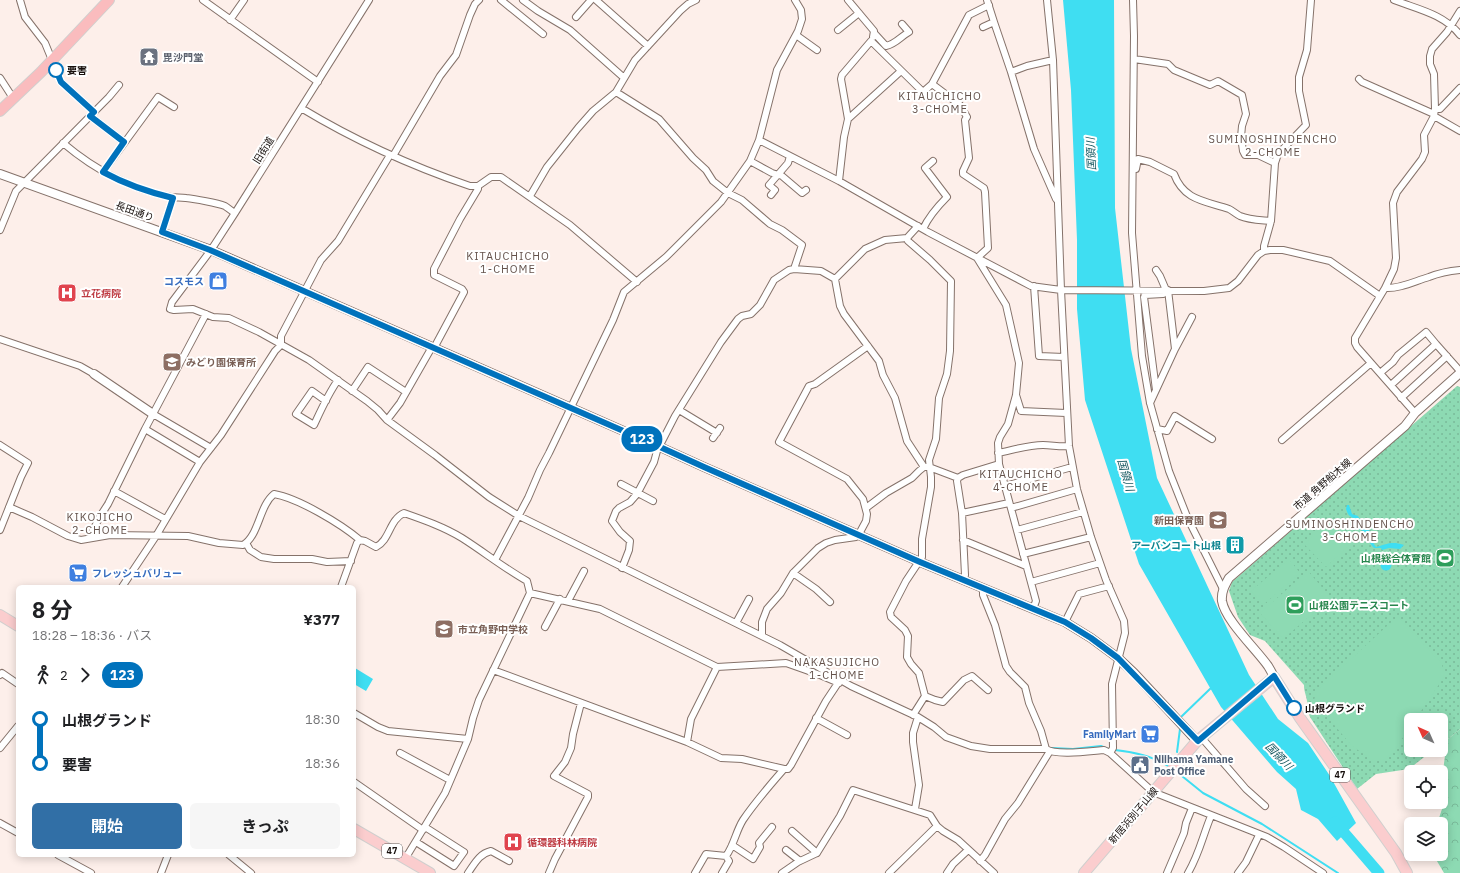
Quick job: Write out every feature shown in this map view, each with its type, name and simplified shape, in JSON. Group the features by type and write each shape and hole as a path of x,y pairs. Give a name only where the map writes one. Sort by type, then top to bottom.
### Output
{"highway":[{"path":"0,111 52,60 109,0"}],"main road":[{"path":"0,615 16,625"},
{"name":"新居浜別子山線","path":"1084,873 1201,738 1274,676"},
{"name":"47","path":"1274,676 1300,718 1396,853 1407,873"},
{"name":"47","path":"356,829 430,873"}],"street":[{"path":"20,0 27,22 45,43 61,82 92,114 124,142"},
{"path":"203,0 318,82"},
{"path":"230,20 244,0"},
{"name":"旧街道","path":"206,314 193,308 170,309 172,302 235,213 369,0"},
{"path":"501,0 543,34"},
{"path":"523,0 538,11 570,30 624,77"},
{"path":"576,17 591,0"},
{"path":"596,0 648,46"},
{"path":"530,196 547,167 578,128 593,111 616,92 635,60 680,11 688,4 696,0"},
{"path":"495,560 519,516 540,470 550,453 613,320 624,292 666,257 721,202 750,161 759,140 777,70 796,34 802,19 801,10 795,0"},
{"path":"848,0 874,31 874,34 886,46 895,43 897,38 909,32 902,24"},
{"path":"1047,0 1053,60 1063,290 1066,413 1069,446 1077,489 1091,537 1124,621 1124,633 1114,670 1112,684 1113,748 1110,753"},
{"path":"1133,0 1134,59 1132,233 1134,290 1142,356 1150,402 1169,471 1188,519 1223,589 1222,600 1224,609 1232,622 1269,667 1274,676"},
{"path":"1264,251 1271,221 1275,163 1278,154 1306,125 1299,90 1299,76 1307,50 1311,0"},
{"path":"1394,0 1445,20 1452,25 1460,35"},
{"path":"123,585 156,536 200,462 240,406 275,351 281,345 281,336 321,260 338,241 440,76 456,55 475,1"},
{"path":"872,41 923,92 932,84 969,15 988,2 1034,149 1058,202"},
{"path":"1416,413 1357,347 1355,338 1386,288 1394,269 1396,258 1394,199 1397,192 1422,159 1425,152 1424,135 1434,113 1434,74 1430,64 1430,56 1432,49 1452,25 1460,11"},
{"path":"838,30 859,13"},
{"path":"983,27 994,22"},
{"path":"796,34 818,48"},
{"path":"839,181 844,137 848,119 841,79 842,75 872,41 874,34"},
{"path":"1134,59 1168,64 1174,70 1210,85 1218,81 1242,95 1246,114 1242,126 1241,138 1243,151 1245,155 1258,155 1275,163"},
{"path":"1011,72 1027,66 1053,60"},
{"path":"848,119 901,71"},
{"path":"0,78 13,98"},
{"path":"1359,79 1362,82 1396,98 1434,113 1460,131"},
{"path":"932,84 960,105 966,117 968,158 963,174 984,188 985,192 988,248 977,258"},
{"path":"0,230 16,192 119,85"},
{"path":"1434,113 1440,109 1460,88"},
{"path":"616,92 659,119 693,158 706,170 713,181 728,193 742,200 770,224 782,230 802,245 794,269"},
{"path":"103,172 158,96 174,107"},
{"path":"301,108 326,124 391,156 449,179 470,186 478,186 491,177 501,176 575,230 636,282"},
{"path":"759,140 839,181 920,228 1034,286 1063,290 1204,291 1229,288 1238,281 1258,255 1264,251 1283,250 1330,261 1380,296"},
{"path":"63,143 81,158 103,172 123,182 173,198 185,197 224,206 235,213"},
{"path":"771,195 775,190 769,185 788,163 790,156"},
{"path":"1133,176 1138,159 1142,159 1174,174 1179,185 1198,200 1230,210 1243,217 1271,221"},
{"path":"750,161 772,173 782,176 802,193 806,190"},
{"path":"835,279 865,249 885,240 906,238 920,228 947,197 925,168 933,161"},
{"name":"長田通り","path":"0,174 210,250 920,562 1065,622 1091,638 1118,658 1201,738"},
{"path":"387,420 400,403 464,292 462,289 434,275 434,269 460,219 478,189 478,186"},
{"path":"162,232 173,198"},
{"path":"906,238 950,281 950,351 946,374 939,398 936,439 927,467"},
{"path":"977,258 1006,305 1019,363 1016,395 1008,424 998,443 998,453 1004,486 1036,601 1034,609"},
{"path":"622,568 629,550 630,541 618,529 612,519 619,508 630,502 637,494 679,410 721,342 738,319 742,316 751,314 760,305 774,280 789,270 821,271 835,279 840,306 844,314 879,361 883,375 895,398 907,441 927,467 931,477 922,539 922,557 906,581 890,612 891,617 905,630 908,636 907,657 919,673 925,696 915,716 913,733 919,785 915,809"},
{"path":"1156,270 1167,291 1175,349"},
{"path":"1386,288 1415,282 1430,276 1460,270"},
{"path":"1034,286 1039,356 1064,357"},
{"path":"1156,390 1144,297 1145,295 1167,291"},
{"path":"93,537 92,533 98,518 108,504 145,429 206,314 213,317 229,318 259,332 309,360 378,410 387,420 489,497 519,516 762,636 826,671 839,682"},
{"path":"1150,402 1175,349 1180,344 1192,317"},
{"path":"1380,373 1393,362 1398,355 1426,332 1447,356 1459,374"},
{"path":"0,339 80,366 153,414 211,448"},
{"path":"1391,385 1436,344"},
{"path":"762,636 762,622 767,609 793,573 818,548 826,543 856,537 866,521 866,508 863,499 847,479 779,442 809,386 815,384 868,346"},
{"path":"1401,398 1447,356"},
{"path":"1282,440 1371,363"},
{"path":"352,391 368,367 406,392"},
{"name":"市道 角野船木線","path":"1223,589 1229,578 1405,426 1416,413 1459,374"},
{"path":"326,401 312,391 296,414 314,425 326,401 330,391 338,380"},
{"path":"1016,395 1021,411 1066,413"},
{"path":"679,410 698,424 717,433"},
{"path":"1157,429 1167,431 1174,416 1212,439"},
{"path":"145,429 200,462"},
{"path":"0,445 28,463 0,530"},
{"path":"998,453 1036,445 1069,446"},
{"path":"866,508 886,493 912,478 919,471 927,467 958,478 999,464"},
{"path":"1004,486 1072,468"},
{"path":"958,478 957,481 964,540 964,580"},
{"path":"621,484 637,494 653,501"},
{"path":"962,513 1010,505 1077,489"},
{"path":"114,491 165,519"},
{"path":"9,507 68,536 80,540 110,535 188,536 219,543 243,545 251,537 262,510 274,494 296,501 329,519 360,540 376,547 381,544 397,516 404,513 460,537 509,571 527,581 530,593 479,700 468,740 445,793 405,859"},
{"path":"1016,530 1084,512"},
{"path":"1023,554 1091,537"},
{"path":"342,585 357,543 360,540"},
{"path":"964,540 1026,566"},
{"path":"246,543 250,550 261,557 274,559 312,559 327,562 351,561"},
{"path":"1031,582 1100,563"},
{"path":"568,601 584,571"},
{"path":"793,573 816,589 830,602"},
{"path":"1065,622 1079,594 1109,586"},
{"path":"980,861 985,855 1005,819 1018,803 1048,750 1029,703 1026,687 1010,672 1006,666 995,625 983,595 983,588"},
{"path":"530,593 600,609 717,667 786,663 839,682 915,716 934,727 946,737 971,746 1048,750 1058,753 1104,750 1110,753 1153,792 1267,837 1323,873"},
{"path":"545,626 560,599"},
{"path":"736,623 749,599"},
{"path":"688,742 691,719 717,667"},
{"path":"494,670 581,704 688,742 721,758 742,760 784,769 788,769 791,766 816,718 839,682"},
{"path":"0,676 2,673 16,683"},
{"path":"925,696 943,702 960,683 972,676 988,690"},
{"path":"549,873 588,797 588,794 554,776 565,762 571,748 581,704"},
{"path":"356,714 388,731 468,740"},
{"path":"816,718 847,735"},
{"path":"0,748 16,728"},
{"path":"1201,738 1215,751 1246,789 1265,806"},
{"path":"400,753 450,780"},
{"path":"726,856 743,820 784,769"},
{"path":"356,783 424,828 464,852 454,866 416,842"},
{"path":"782,873 800,860 817,853 840,816 853,790 930,815 937,826 958,840 994,873"},
{"path":"1168,873 1192,808"},
{"path":"1188,873 1197,855 1211,816"},
{"path":"1,825 16,832"},
{"path":"889,873 937,826"},
{"path":"732,845 753,859 760,847 759,843 772,827"},
{"path":"792,831 817,853"},
{"path":"1238,873 1246,862 1259,835"},
{"path":"786,850 800,860"},
{"path":"947,873 953,864 968,850"},
{"path":"468,873 480,856 484,853 491,851 509,861"},
{"path":"695,873 706,854 726,856"},
{"path":"722,873 729,861 726,856"},
{"path":"62,857 91,873"},
{"path":"161,873 167,857"},
{"path":"231,857 251,873"}],"green space":[{"path":"1457,386 1460,387 1460,729 1448,739 1448,713 1404,713 1404,757 1424,757 1414,765 1404,765 1404,770 1376,774 1357,789 1310,717 1304,685 1265,641 1250,635 1238,617 1229,591 1232,582"},
{"path":"1329,521 1351,544 1326,567 1304,544"},
{"path":"1289,559 1300,573 1263,605 1251,591"},
{"name":"山根公園テニスコート","path":"1308,571 1331,598 1283,639 1260,613"},
{"path":"1398,616 1442,664 1444,677 1420,713 1404,713 1404,736 1392,754 1384,759 1374,761 1352,746 1314,701 1316,691"},
{"path":"1460,729 1460,873 1444,873 1437,861 1448,861 1448,817 1439,817 1442,809 1448,809 1448,765 1444,765 1445,757 1448,757 1448,739"}],"water":[{"path":"1063,0 1114,0 1115,208 1131,349 1157,478 1249,675 1278,719 1308,743 1330,776 1356,823 1337,841 1318,819 1301,810 1296,789 1277,772 1221,707 1139,564 1085,400 1077,309 1077,240 1071,90"},
{"path":"1347,505 1349,505 1352,514 1358,516 1363,525 1369,530 1370,538 1376,547 1393,543 1404,545 1400,549 1389,548 1382,550 1381,548 1374,548 1365,532 1359,529 1356,520 1348,514 1346,509"},
{"path":"1384,560 1388,560 1390,561 1390,569 1384,570 1381,567 1381,563"},
{"path":"356,669 373,679 366,691 356,685"}],"waterway":[{"path":"1182,716 1211,688"},
{"path":"1177,752 1180,729"},
{"path":"1052,748 1073,749 1101,746 1108,749"},
{"path":"1115,750 1143,755 1168,766"},
{"path":"1177,772 1203,793 1262,824 1338,873"},
{"name":"国領川","path":"1335,822 1379,873"}],"bus line":[{"name":"123","path":"56,70 61,82 94,112 90,116 124,142 103,172 123,182 173,198 162,232 210,250 920,562 1065,622 1091,638 1118,658 1198,741 1274,676 1294,708"}],"place":[{"name":"毘沙門堂","path":"149,57"},
{"name":"要害","path":"56,70"},
{"name":"コスモス","path":"218,281"},
{"name":"立花病院","path":"67,293"},
{"name":"みどり園保育所","path":"172,362"},
{"name":"新田保育園","path":"1218,520"},
{"name":"アーバンコート山根","path":"1235,545"},
{"name":"山根総合体育館","path":"1445,558"},
{"name":"フレッシュバリュー","path":"78,573"},
{"name":"山根公園テニスコート","path":"1295,605"},
{"name":"市立角野中学校","path":"444,629"},
{"name":"山根グランド","path":"1294,708"},
{"name":"FamilyMart","path":"1150,734"},
{"name":"Niihama Yamane Post Office","path":"1140,765"},
{"name":"循環器科林病院","path":"513,842"}],"district":[{"name":"KITAUCHICHO 3-CHOME","path":"940,102"},
{"name":"SUMINOSHINDENCHO 2-CHOME","path":"1273,145"},
{"name":"KITAUCHICHO 1-CHOME","path":"508,262"},
{"name":"KITAUCHICHO 4-CHOME","path":"1021,480"},
{"name":"KIKOJICHO 2-CHOME","path":"100,523"},
{"name":"SUMINOSHINDENCHO 3-CHOME","path":"1350,530"},
{"name":"NAKASUJICHO 1-CHOME","path":"837,668"}]}
